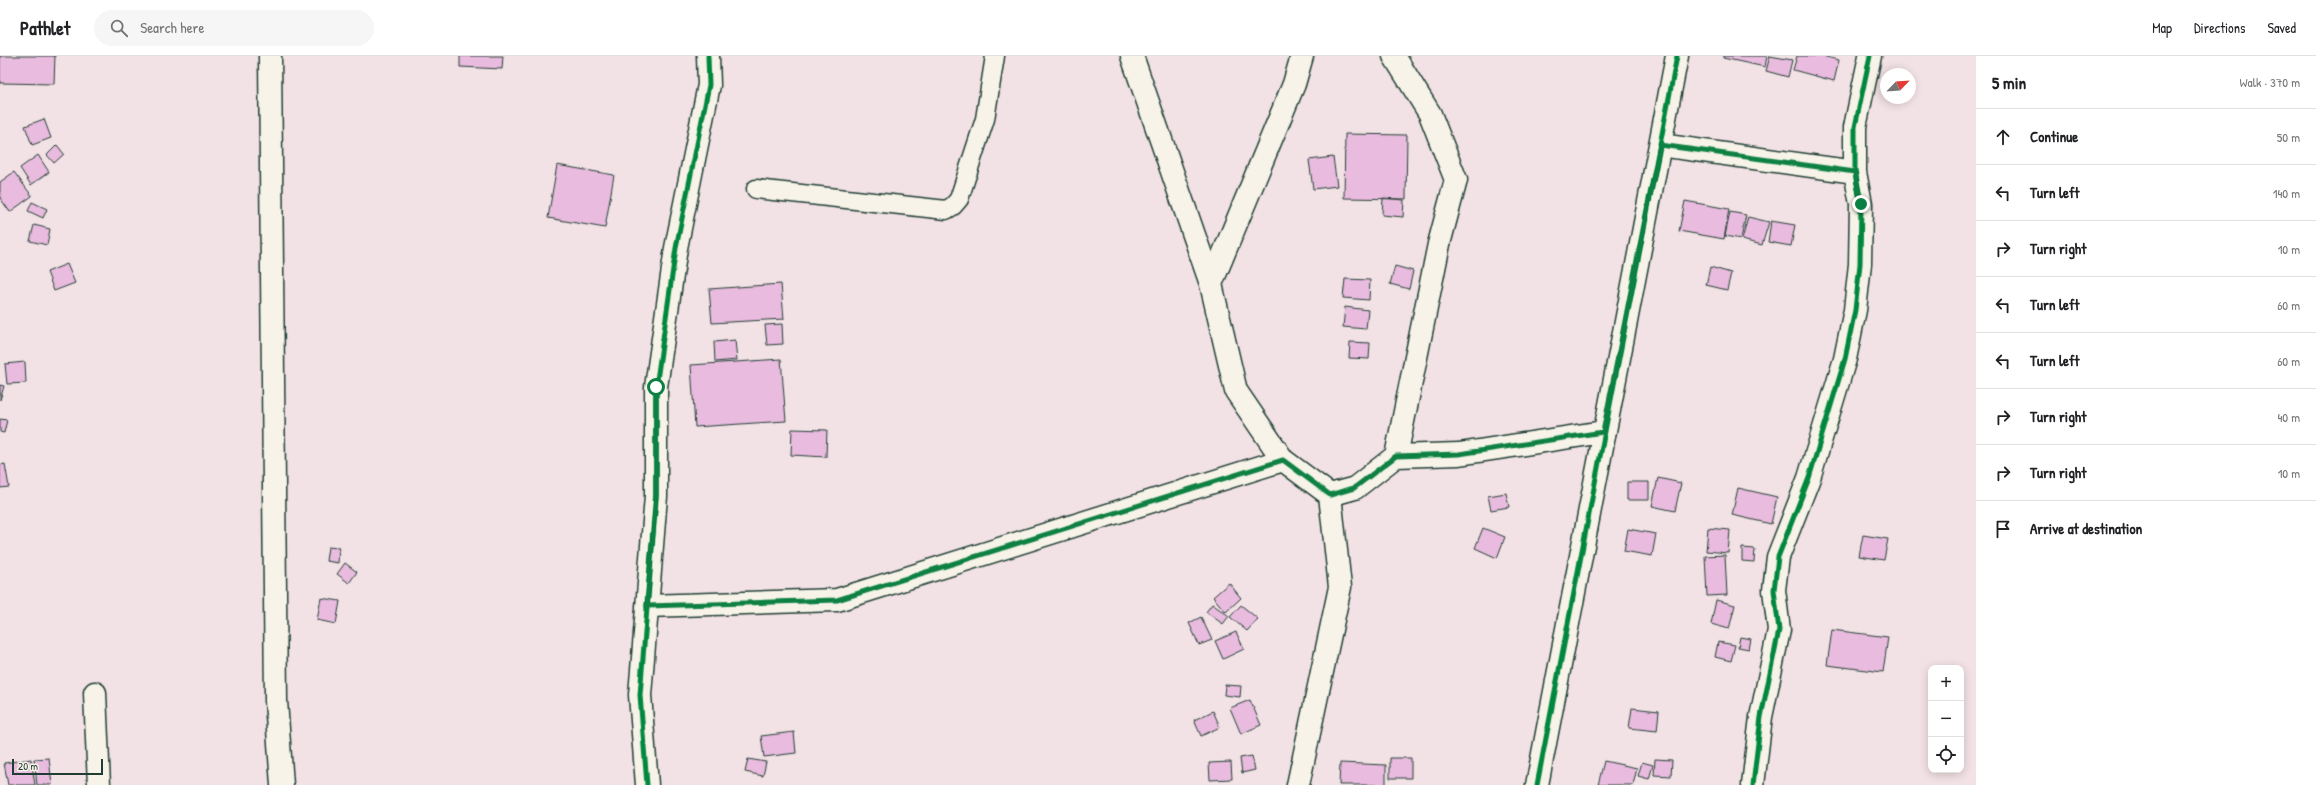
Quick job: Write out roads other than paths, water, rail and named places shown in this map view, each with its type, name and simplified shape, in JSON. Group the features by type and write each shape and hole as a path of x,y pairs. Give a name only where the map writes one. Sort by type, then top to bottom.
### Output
{"street":[{"path":"270,56 276,701 282,785"},
{"path":"648,785 640,695 656,496 656,387 676,248 709,86 708,56"},
{"path":"1132,56 1211,284 1236,391 1283,460 1330,495 1340,587 1298,785"},
{"path":"1211,284 1294,84 1302,56"},
{"path":"1394,56 1430,114 1456,180 1439,244 1396,456"},
{"path":"1537,785 1603,432 1677,56"},
{"path":"1753,785 1761,717 1779,630 1774,590 1778,557 1809,478 1845,359 1855,310 1860,264 1861,204 1855,172 1854,127 1870,56"},
{"path":"1660,145 1855,172"},
{"path":"1330,495 1354,488 1396,456 1459,454 1603,432"},
{"path":"647,606 837,600 1283,460"},
{"path":"95,693 99,785"}],"lane":[{"path":"756,189 946,210 953,206 959,199 979,142 985,119 995,56"}]}
